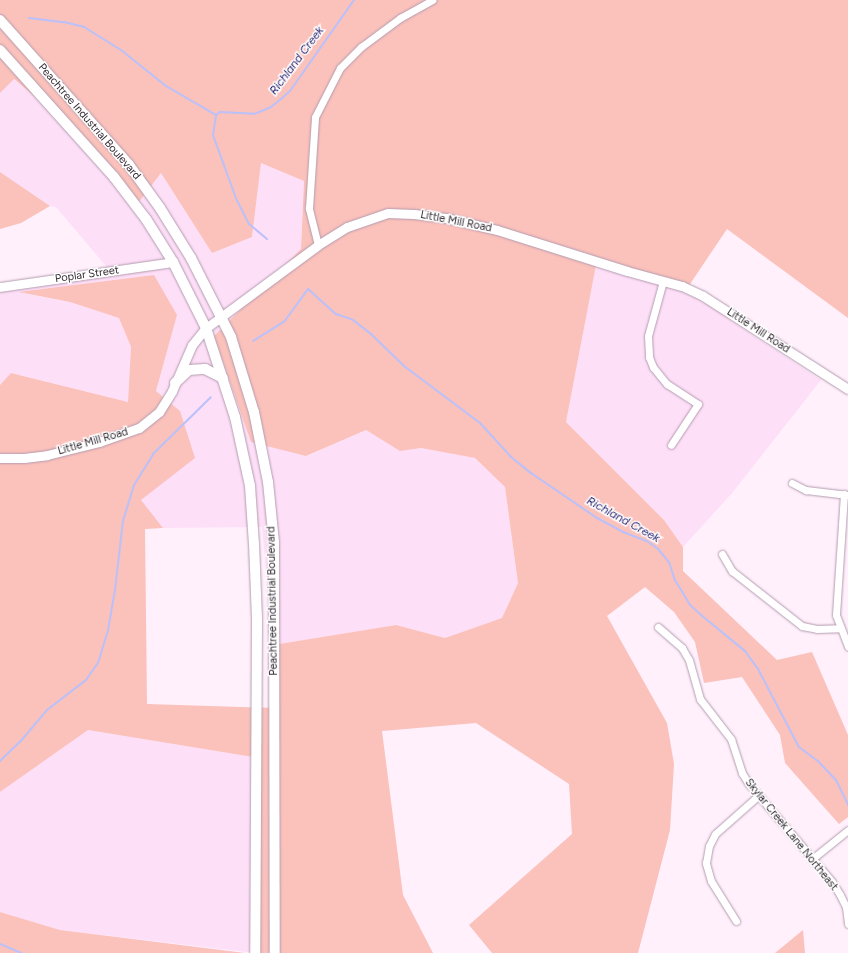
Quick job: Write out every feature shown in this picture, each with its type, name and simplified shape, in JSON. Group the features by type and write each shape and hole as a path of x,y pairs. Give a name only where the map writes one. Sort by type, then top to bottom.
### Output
{"main road":[{"name":"Peachtree Industrial Boulevard","path":"0,20 129,165 160,208 191,258 231,337 254,412 268,482 274,542 275,953"},
{"name":"Peachtree Industrial Boulevard","path":"0,50 114,177 146,220 173,262 206,328 235,417 250,486 256,610 255,953"},
{"path":"175,383 189,370 205,369 223,378"},
{"path":"256,709 274,710"}],"street":[{"path":"318,245 309,208 314,117 340,68 360,47 400,18 432,0"},
{"name":"Little Mill Road","path":"0,458 24,458 47,455 99,442 139,428 159,412 175,383 192,346 206,328 318,245 347,227 388,213 414,214 446,218 497,230 682,286 703,296 848,389"},
{"name":"Poplar Street","path":"0,287 173,262"},
{"path":"663,281 648,336 649,357 652,367 667,384 698,404 671,445"},
{"path":"792,483 806,490 846,494 836,615 848,648"},
{"path":"722,554 732,571 802,626 818,630 840,628"},
{"name":"Skylar Creek Lane Northeast","path":"658,626 682,648 689,660 700,699 731,739 742,773 758,796 812,859 840,895 846,907 848,924"},
{"path":"736,921 711,881 706,863 708,852 715,834 758,796"},
{"path":"812,859 848,830"}],"shaded area":[{"path":"0,0 848,0 848,318 727,229 688,287 597,260 566,422 664,520 683,547 683,571 777,660 812,652 848,735 848,817 839,824 785,763 780,735 742,677 704,683 695,642 674,612 645,587 607,616 667,723 674,764 670,830 638,953 492,953 469,925 572,834 569,784 476,723 382,731 403,895 433,953 255,953 259,758 88,730 0,792 0,385 11,373 128,402 131,347 119,318 70,302 19,292 154,275 177,315 156,391 180,411 195,458 141,500 163,528 145,529 147,704 276,708 273,645 396,625 445,638 502,618 518,583 505,487 475,458 421,448 400,451 366,430 306,456 251,442 214,336 301,249 304,181 261,163 252,237 212,253 161,173 138,203 50,110 14,79 0,93"},
{"path":"13,79 50,110 138,203 161,173 212,253 252,237 261,163 304,181 301,249 214,336 307,456 366,430 400,451 421,448 475,458 505,487 518,583 502,618 445,638 396,625 273,645 262,527 163,528 140,500 180,411 156,391 177,315 21,293 70,302 119,318 131,347 128,402 12,373 0,385 0,290 111,272 56,207 50,206 0,172 0,93"},
{"path":"0,172 50,206 21,223 0,229"},
{"path":"597,260 688,287 734,323 821,380 733,492 683,547 664,520 566,422"},
{"path":"88,730 259,758 255,953 60,930 0,912 0,792"},
{"path":"0,912 60,930 245,953 0,953"},
{"path":"803,930 805,953 775,953"}],"waterway":[{"name":"Richland Creek","path":"267,239 249,224 236,198 213,135 216,115 220,112 254,114 271,107 281,99 290,91 354,0"},
{"path":"29,18 64,22 84,27 121,50 166,86 216,115"},
{"name":"Richland Creek","path":"253,341 284,322 308,289 336,314 353,320 371,334 404,366 480,423 511,457 531,473 597,518 623,532 647,541 658,549 669,562 675,580 690,605 745,651 758,669 799,747 819,762 836,780 848,805"},
{"path":"0,761 20,742 47,710 86,680 98,663 108,630 115,590 123,521 134,485 153,454 211,397"},
{"path":"0,944 21,953"}]}
